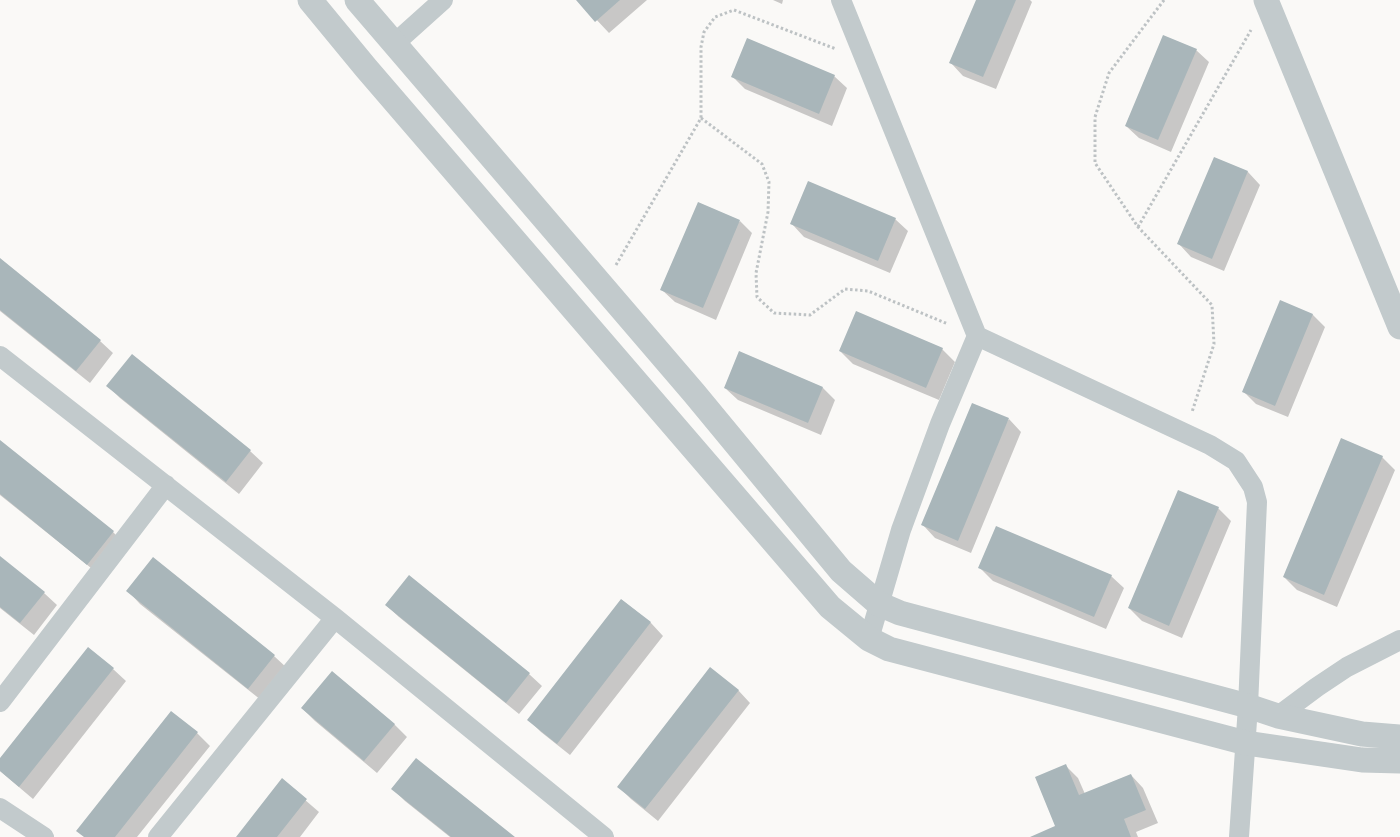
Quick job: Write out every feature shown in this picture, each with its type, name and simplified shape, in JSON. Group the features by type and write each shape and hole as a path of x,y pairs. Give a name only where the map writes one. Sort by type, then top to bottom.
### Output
{"street":[{"path":"310,0 372,76 830,606 869,639 889,649 1246,743 1362,760 1400,761"},
{"path":"357,0 694,392 841,571 880,604 900,613 1248,706 1278,716 1362,734 1400,737"},
{"path":"394,44 443,0"},
{"path":"841,0 977,336 1210,445 1236,461 1253,487 1258,502 1246,743 1239,837"},
{"path":"1266,1 1400,327"},
{"path":"869,639 901,530 940,424 977,336"},
{"path":"0,356 335,618 604,837"},
{"path":"0,702 166,485"},
{"path":"158,837 335,618"},
{"path":"1278,716 1347,667 1400,640"},
{"path":"0,808 44,837"}],"path":[{"path":"1164,0 1109,73 1095,117 1095,163 1138,227 1212,305 1214,344 1185,433"},
{"path":"1138,227 1266,1"},
{"path":"603,287 690,140 701,118 701,47 704,32 715,17 734,10 865,60"},
{"path":"701,118 762,164 769,182 768,212 756,273 757,297 774,313 810,315 845,289 868,291 977,336"}],"building":[{"path":"576,0 620,0 595,22"},
{"path":"976,0 1016,0 983,77 949,63"},
{"path":"1163,35 1197,49 1158,140 1125,126"},
{"path":"747,38 835,75 819,114 731,77"},
{"path":"1214,157 1248,171 1212,259 1177,244"},
{"path":"808,181 896,218 878,261 790,224"},
{"path":"698,202 740,220 703,308 660,290"},
{"path":"0,258 101,340 76,371 0,310"},
{"path":"1280,300 1313,314 1275,406 1242,392"},
{"path":"856,311 943,348 926,388 839,351"},
{"path":"739,351 823,387 808,423 724,388"},
{"path":"132,354 251,450 226,482 106,386"},
{"path":"972,403 1009,418 958,541 921,525"},
{"path":"1341,438 1383,456 1324,595 1283,577"},
{"path":"0,440 114,531 87,565 0,494"},
{"path":"1178,490 1219,507 1169,626 1128,608"},
{"path":"996,526 1112,575 1094,617 978,568"},
{"path":"0,556 45,592 20,623 0,607"},
{"path":"153,557 275,655 248,689 126,591"},
{"path":"409,575 530,673 506,703 385,605"},
{"path":"621,599 651,622 557,744 527,720"},
{"path":"88,647 114,668 19,787 0,771 0,758"},
{"path":"710,667 739,690 645,809 617,787"},
{"path":"332,671 395,724 364,761 301,708"},
{"path":"171,711 198,732 115,837 84,837 76,831"},
{"path":"416,758 515,837 451,837 391,789"},
{"path":"1066,764 1079,795 1131,774 1146,810 1124,819 1131,837 1030,837 1055,826 1035,777"},
{"path":"282,778 307,799 277,837 236,837"}]}
